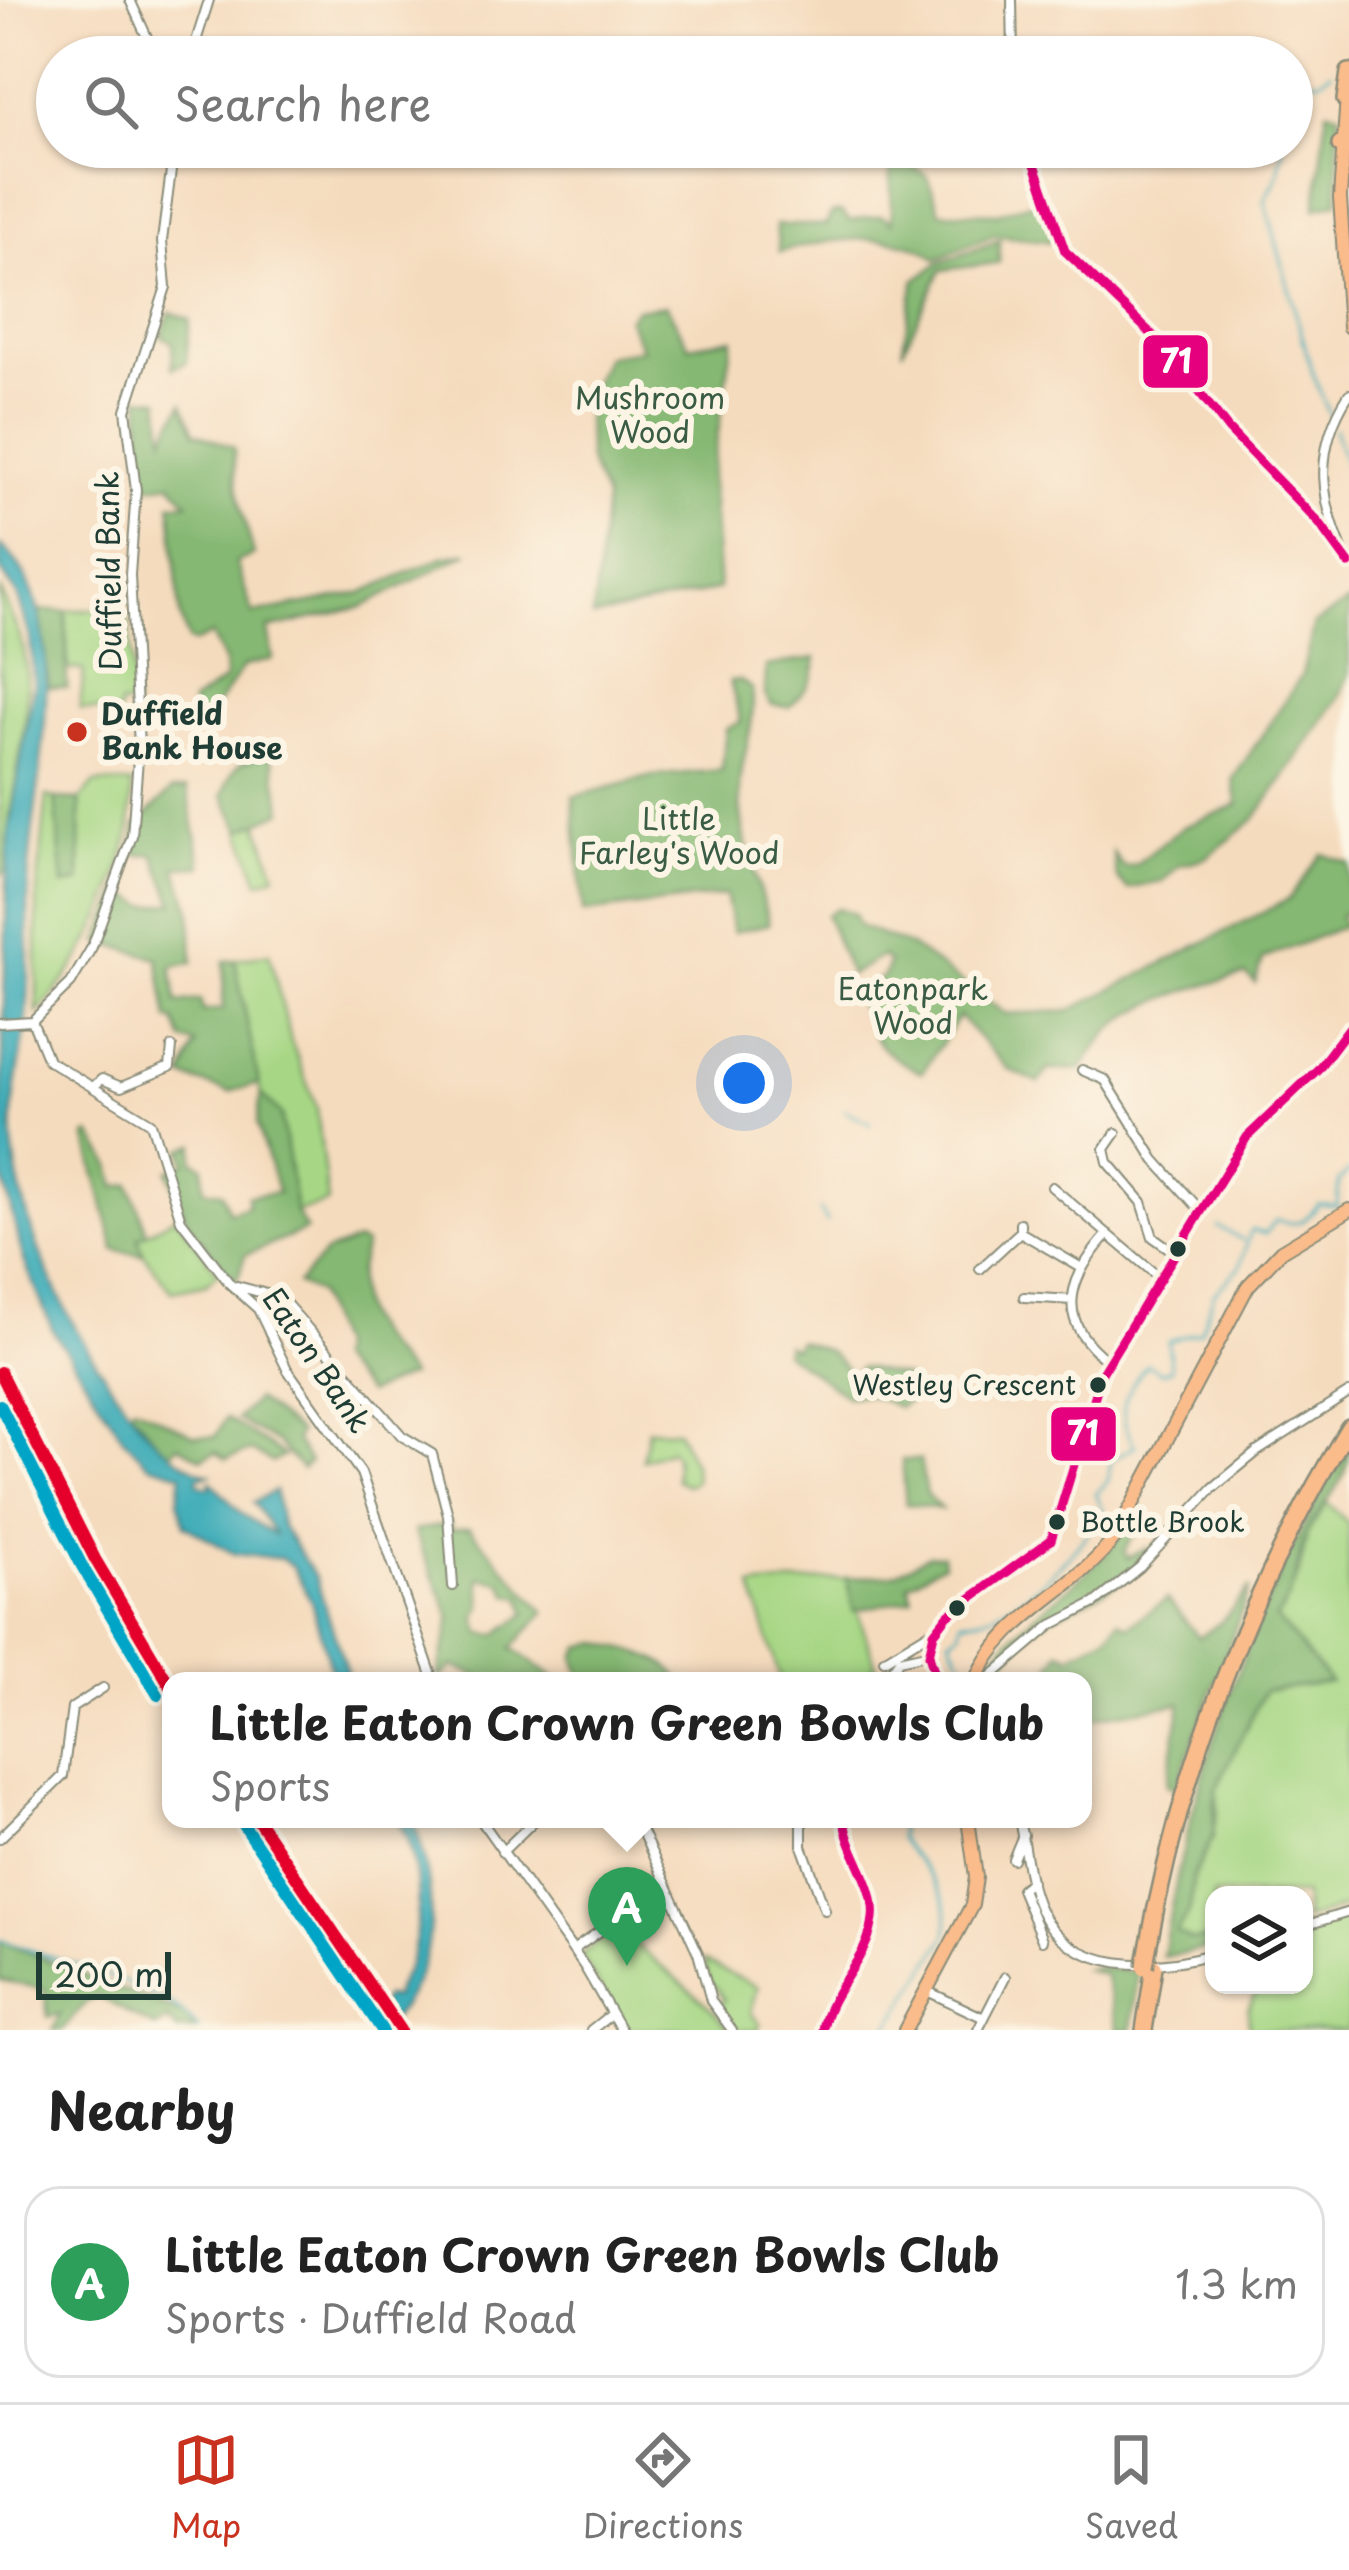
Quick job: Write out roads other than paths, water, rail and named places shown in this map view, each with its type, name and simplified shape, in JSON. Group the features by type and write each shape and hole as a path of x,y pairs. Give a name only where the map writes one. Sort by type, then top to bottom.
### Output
{"highway":[{"path":"1347,93 1349,71"},
{"path":"1140,2030 1182,1790 1229,1659 1278,1553 1349,1427"},
{"path":"1150,1963 1193,1790 1250,1629 1349,1443"}],"main road":[{"path":"1347,93 1349,328"},
{"path":"982,1672 1000,1644 1090,1567 1114,1539 1248,1286 1281,1251 1349,1210"},
{"path":"905,2030 974,1899 969,1828"}],"street":[{"path":"130,0 146,36"},
{"path":"198,36 209,0"},
{"path":"1012,0 1013,36"},
{"name":"Duffield Bank","path":"29,1022 71,983 92,947 132,836 140,746 130,575 136,490 126,410 166,287 162,241 171,168"},
{"path":"1037,168 1065,251 1162,344 1228,429 1343,552"},
{"path":"1349,394 1326,437 1321,467 1349,564"},
{"path":"0,1023 29,1022 45,1057 93,1087 103,1078 121,1087 170,1067 172,1047"},
{"path":"884,1660 936,1630 980,1590 1048,1545 1089,1407 1109,1362 1247,1137 1318,1069 1349,1028"},
{"path":"1082,1070 1100,1076 1155,1160 1202,1211"},
{"name":"Eaton Bank","path":"93,1087 151,1123 176,1209 230,1284 258,1309 287,1369 361,1472 432,1672"},
{"path":"1116,1132 1106,1149 1108,1162 1142,1202 1153,1237 1177,1254"},
{"path":"1052,1187 1161,1279"},
{"path":"984,1268 1020,1227 1080,1268"},
{"path":"1108,1234 1080,1268 1072,1300 1082,1336 1109,1362"},
{"path":"230,1284 281,1298 401,1436 433,1454 447,1508 453,1586"},
{"path":"1024,1297 1072,1300"},
{"path":"997,1672 1052,1625 1095,1603 1140,1568 1213,1488 1258,1451 1349,1394"},
{"path":"935,1672 930,1652 936,1630"},
{"path":"890,1672 899,1660 930,1652"},
{"path":"0,1838 63,1776 72,1708 103,1688"},
{"path":"486,1828 573,1950 621,2030"},
{"path":"502,1852 527,1828"},
{"path":"640,1828 698,1953 711,2001 732,2030"},
{"path":"802,1828 802,1846 825,1910"},
{"path":"823,2030 824,2018 870,1934 873,1915 870,1895 848,1850 845,1828"},
{"path":"1021,1828 1031,1881 1048,1924 1087,1956 1137,1964 1205,1955"},
{"path":"1012,1859 1023,1835"},
{"path":"1031,1881 1021,1889 1042,1940"},
{"path":"573,1950 625,1911"},
{"path":"1313,1923 1349,1912"},
{"path":"978,2030 1005,1977"},
{"path":"926,1990 984,2018"},
{"path":"591,2030 610,2015"}],"water":[{"path":"0,545 24,574 39,611 45,653 43,746 29,870 27,1016 13,1117 14,1151 26,1211 74,1325 138,1422 177,1458 210,1474 198,1477 199,1484 210,1488 211,1481 242,1514 276,1536 253,1502 275,1491 281,1525 316,1578 347,1672 331,1672 311,1601 292,1566 280,1558 234,1554 185,1525 178,1500 182,1474 148,1464 125,1440 53,1331 23,1258 0,1167 8,835 34,684 30,637 18,597 0,569"},
{"path":"401,1828 416,1828 422,1848 430,1930 416,1981 402,2006 384,2030 370,2030 384,1997 394,1997 413,1946 417,1888"}],"waterway":[{"name":"Bottle Brook","path":"1313,80 1331,72"},
{"name":"Bottle Brook","path":"1279,168 1265,201 1312,372 1331,419"},
{"name":"Bottle Brook","path":"1334,429 1349,475"},
{"path":"844,1110 871,1123"},
{"name":"Bottle Brook","path":"959,1655 950,1639 960,1632 962,1620 982,1618 1023,1597 1062,1563 1092,1527 1103,1510 1096,1494 1108,1481 1111,1460 1135,1446 1124,1412 1133,1383 1147,1364 1161,1372 1171,1369 1168,1341 1201,1331 1214,1293 1240,1267 1251,1230 1265,1234 1276,1220 1296,1223 1319,1204 1337,1206 1339,1181 1349,1171"},
{"path":"820,1210 827,1222"},
{"path":"1218,1227 1243,1240"},
{"name":"Bottle Brook","path":"959,1672 962,1659"},
{"name":"Bottle Brook","path":"887,2030 947,1936 948,1920 941,1893 899,1838 900,1828"},
{"path":"0,1940 138,1987 164,2000 199,2030"}],"place":[{"name":"Duffield Bank House","path":"77,732"},
{"name":"Westley Crescent","path":"1098,1385"},
{"name":"Bottle Brook","path":"1057,1522"},
{"name":"Little Eaton Crown Green Bowls Club","path":"627,1966"}],"park label":[{"name":"Mushroom Wood","path":"650,416"},
{"name":"Little Farley's Wood","path":"679,837"},
{"name":"Eatonpark Wood","path":"913,1007"}]}
